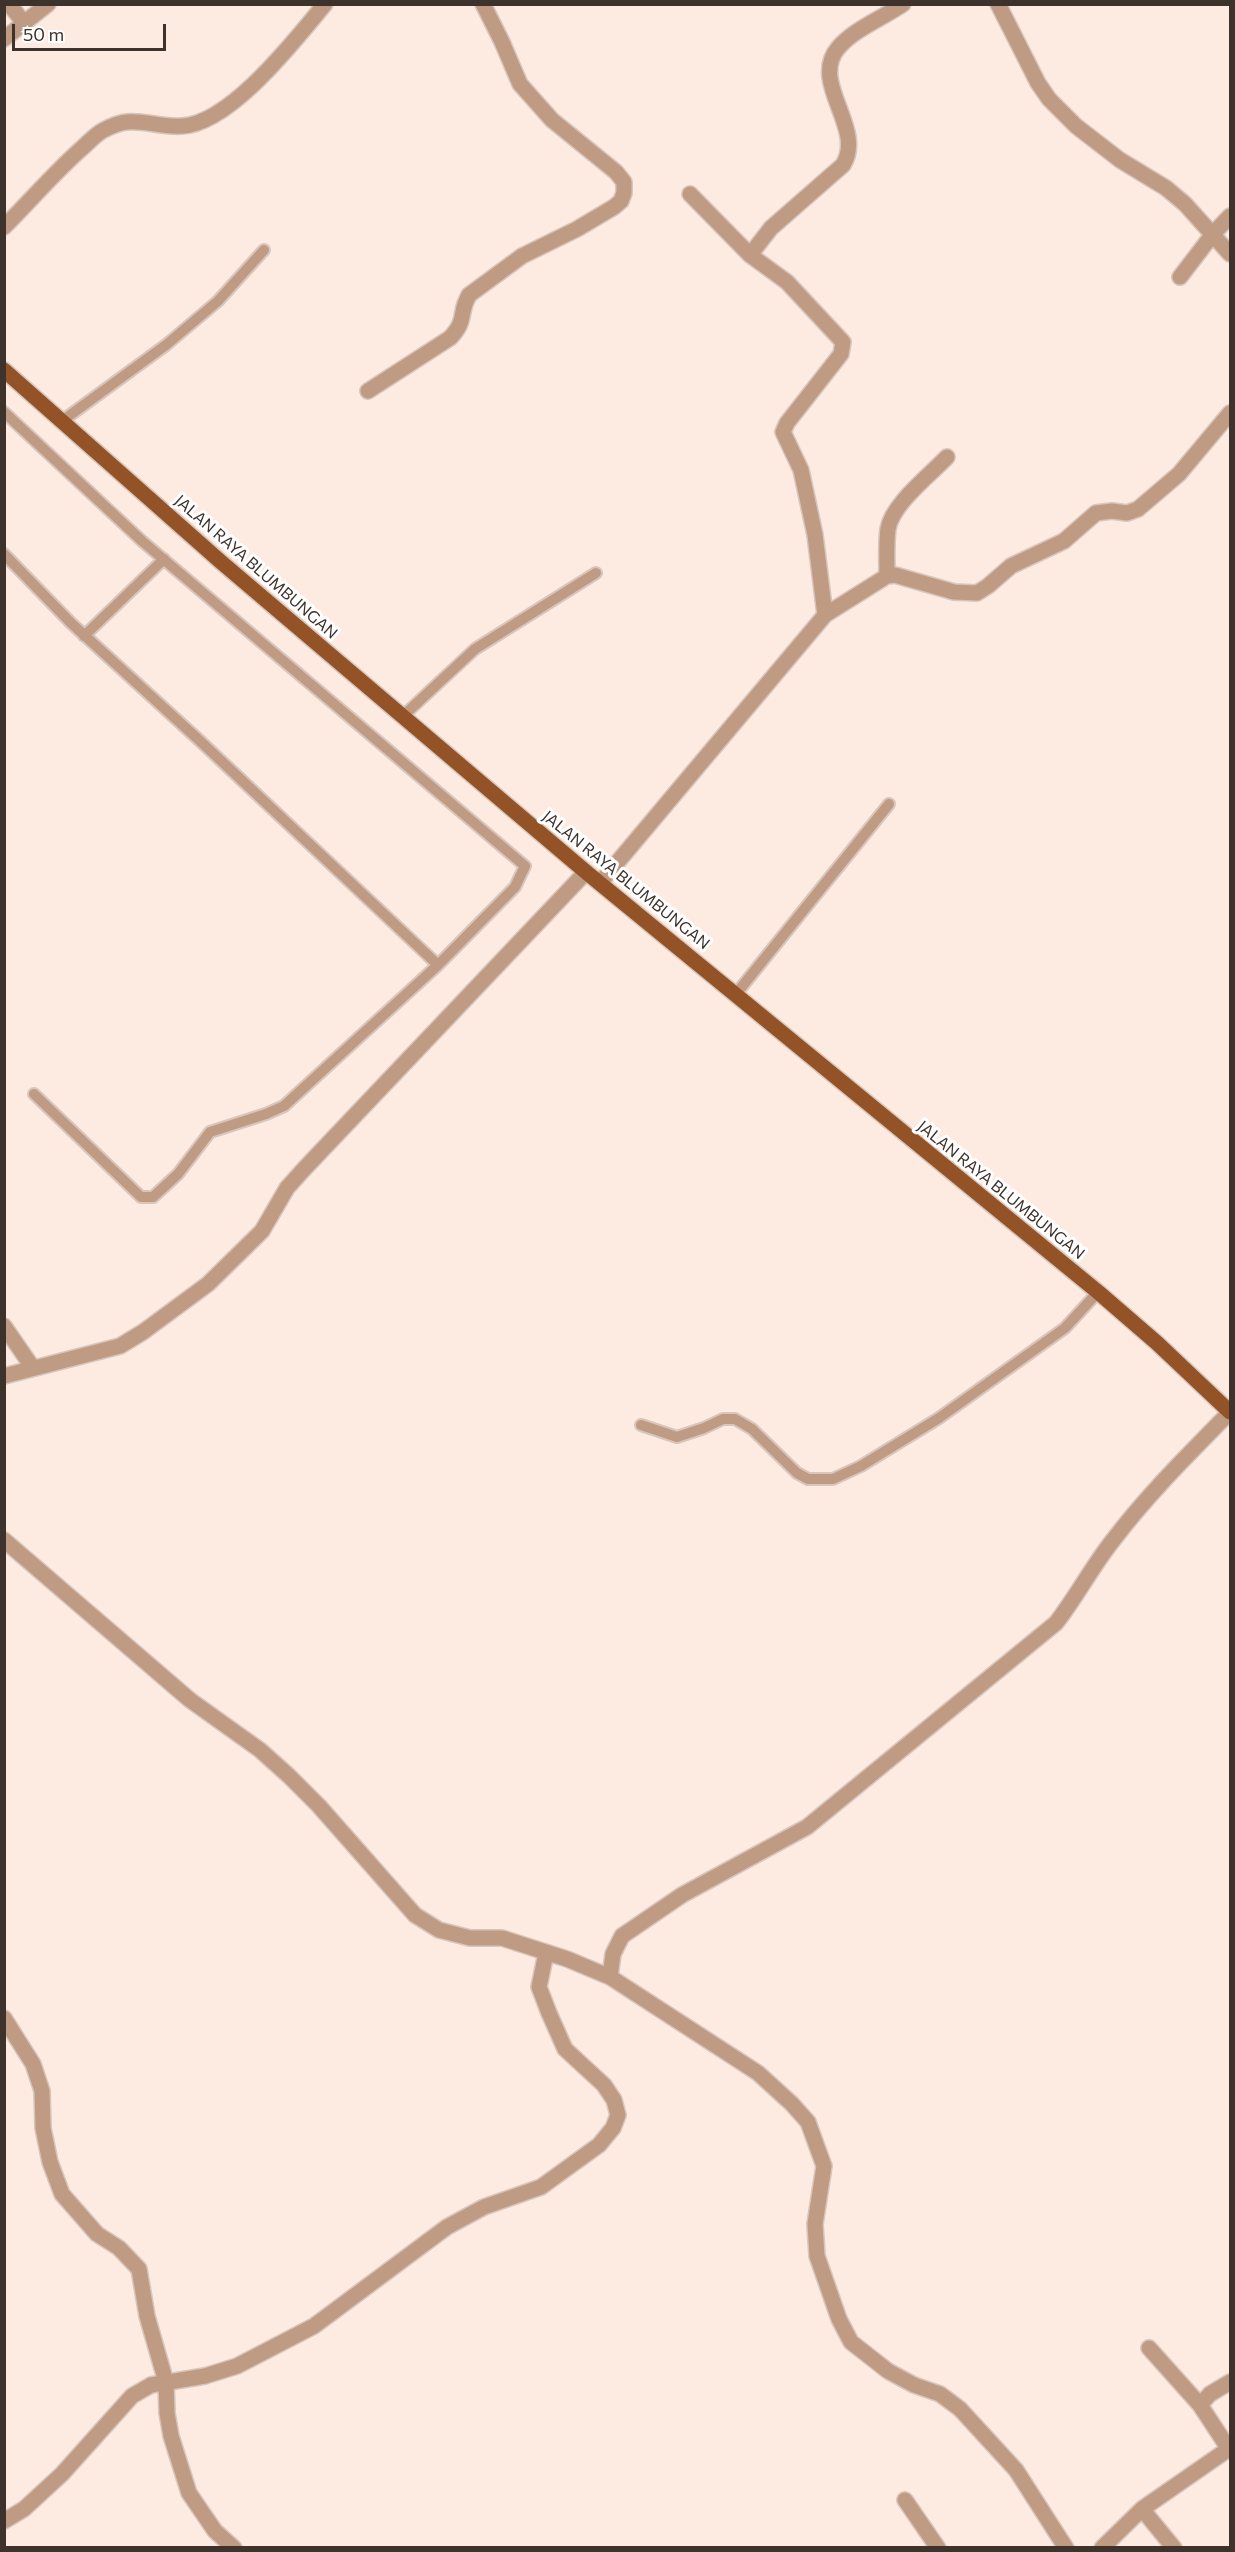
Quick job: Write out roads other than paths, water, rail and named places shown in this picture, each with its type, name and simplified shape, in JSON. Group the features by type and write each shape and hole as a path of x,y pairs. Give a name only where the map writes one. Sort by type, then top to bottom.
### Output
{"main road":[{"name":"JALAN RAYA BLUMBUNGAN","path":"4,370 402,717 585,872 1098,1292 1157,1343 1230,1412"}],"street":[{"path":"9,4 25,24"},
{"path":"4,39 48,4"},
{"path":"4,227 101,132 124,121 183,126 205,120 228,105 265,74 325,4"},
{"path":"368,391 450,338 460,328 465,302 469,295 522,256 577,229 614,207 621,201 624,193 624,182 616,172 552,120 520,84 483,4"},
{"path":"750,255 771,228 843,165 849,155 847,131 831,83 830,60 840,46 853,36 903,4"},
{"path":"998,4 1038,83 1049,99 1076,126 1120,160 1185,204 1230,254"},
{"path":"690,194 750,255 774,270 787,282 843,342 842,354 786,423 783,432 801,470 815,535 825,615"},
{"path":"1180,277 1230,216"},
{"path":"600,883 825,615 887,576 902,576 954,592 977,593 1011,566 1064,541 1096,513 1112,511 1127,513 1138,509 1179,474 1230,413"},
{"path":"887,576 888,527 895,513 911,493 947,457"},
{"path":"4,1376 120,1346 208,1284 262,1231 287,1188 304,1168 585,872"},
{"path":"4,1326 33,1368"},
{"path":"610,1977 613,1954 622,1936 682,1895 807,1827 1056,1623 1112,1541 1150,1493 1230,1412"},
{"path":"4,1540 190,1700 260,1750 289,1776 319,1806 415,1915 439,1930 470,1938 502,1938 610,1977 758,2073 808,2122 824,2166 815,2224 817,2256 839,2319 851,2343 888,2371 914,2385 940,2394 960,2409 1016,2470 1066,2547"},
{"path":"4,2522 24,2509 62,2474 132,2396 151,2385 205,2376 237,2366 314,2326 447,2227 484,2207 541,2187 599,2145 613,2128 618,2115 614,2100 603,2085 565,2049 539,1987 546,1953"},
{"path":"4,2018 33,2064 42,2091 43,2128 50,2162 62,2194 97,2234 119,2248 139,2270 150,2326 166,2382 167,2413 171,2436 189,2493 215,2531 234,2547"},
{"path":"1102,2547 1142,2509 1230,2448 1200,2405 1149,2348"},
{"path":"1200,2405 1210,2394 1230,2382"},
{"path":"905,2499 938,2547"},
{"path":"1142,2509 1174,2547"}],"lane":[{"path":"62,421 166,345 218,301 264,250"},
{"path":"4,412 164,559 525,866 515,887 438,965 284,1106 210,1132 178,1174 153,1197 141,1197 34,1094"},
{"path":"4,554 84,636 438,965"},
{"path":"84,636 164,559"},
{"path":"402,717 475,650 596,573"},
{"path":"736,994 889,804"},
{"path":"641,1425 677,1437 723,1419 735,1419 752,1429 797,1473 808,1479 833,1479 861,1466 939,1418 1065,1328 1098,1292"}]}
